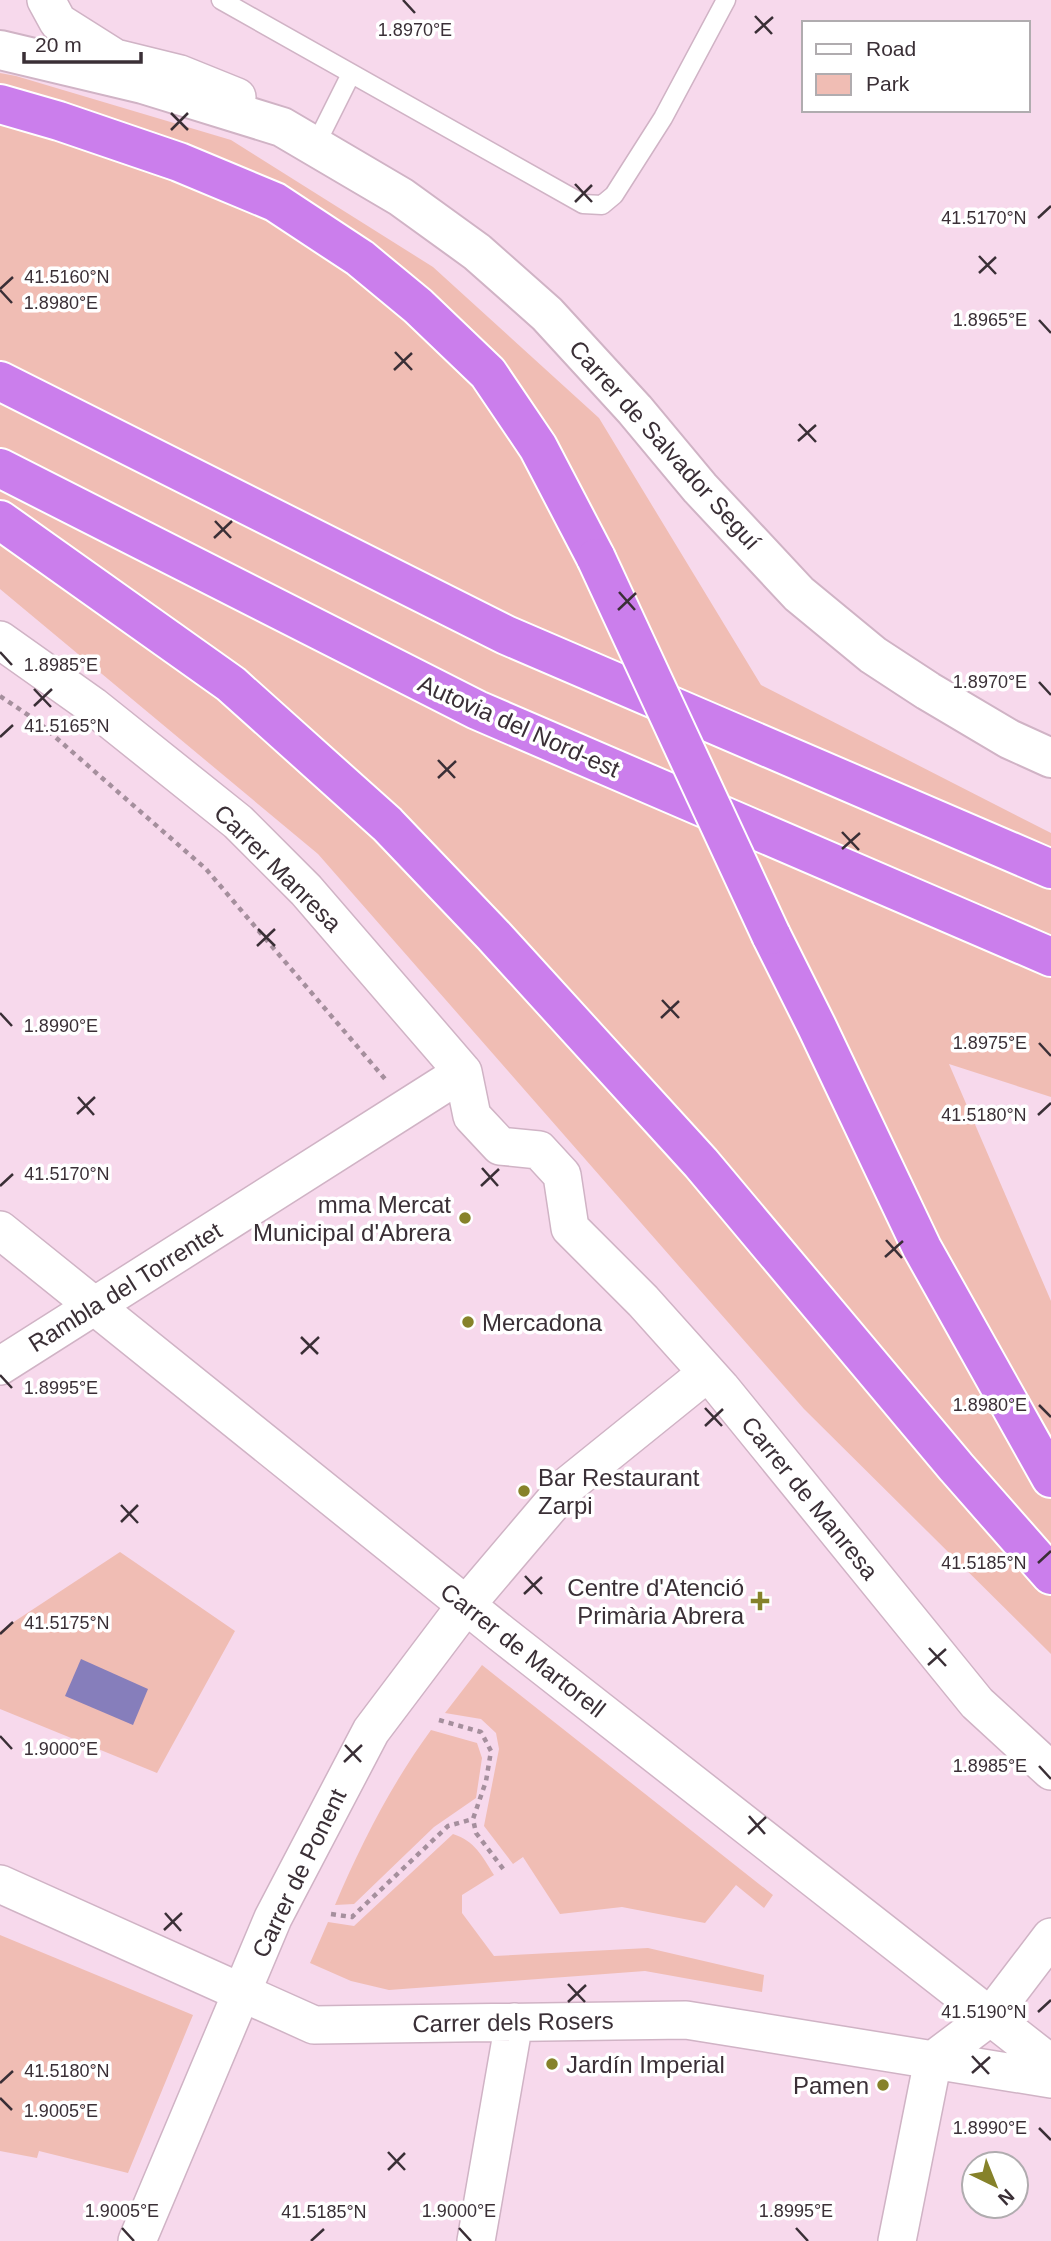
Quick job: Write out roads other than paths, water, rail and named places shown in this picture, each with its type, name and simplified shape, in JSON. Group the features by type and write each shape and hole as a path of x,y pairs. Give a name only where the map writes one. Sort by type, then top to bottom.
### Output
{"highway":[{"path":"0,104 59,121 191,167 275,202 360,258 418,306 488,373 538,447 596,558 771,934 922,1248 1051,1478"},
{"path":"0,381 506,635 1051,869"},
{"name":"Autovia del Nord-est","path":"0,468 477,710 1051,957"},
{"path":"0,520 231,684 387,824 494,936 701,1163 956,1467 1051,1575"}],"street":[{"name":"Carrer de Salvador Seguí","path":"46,0 58,22 115,58 180,74 233,95 401,197 466,244 547,314 635,410 700,488 799,594 873,654 928,691 1009,739 1051,758"},
{"name":"Carrer de Salvador Seguí","path":"0,50 143,84 282,127"},
{"name":"Carrer Manresa","path":"0,640 93,706 238,821 306,890 463,1072"},
{"name":"Rambla del Torrentet","path":"0,1366 463,1072"},
{"name":"Carrer de Manresa","path":"463,1072 472,1116 500,1146 539,1150 562,1175 569,1228 643,1301 707,1373 977,1703 1051,1771"},
{"name":"Carrer de Martorell","path":"0,1230 466,1605 1051,2064"},
{"name":"Carrer de Ponent","path":"137,2241 273,1918 371,1731 466,1605 567,1486 707,1373"},
{"name":"Carrer dels Rosers","path":"0,1884 313,2025 686,2020 1051,2079"},
{"path":"897,2241 933,2060 990,2017 1051,1937"},
{"path":"475,2241 514,2022"}],"lane":[{"path":"221,0 583,204 602,205 614,195 663,118 726,0"},
{"path":"314,146 351,74"}],"place":[{"name":"mma Mercat Municipal d'Abrera","path":"465,1218"},
{"name":"Mercadona","path":"468,1322"},
{"name":"Bar Restaurant Zarpi","path":"524,1491"},
{"name":"Centre d'Atenció Primària Abrera","path":"760,1601"},
{"name":"Jardín Imperial","path":"552,2064"},
{"name":"Pamen","path":"883,2085"}]}
